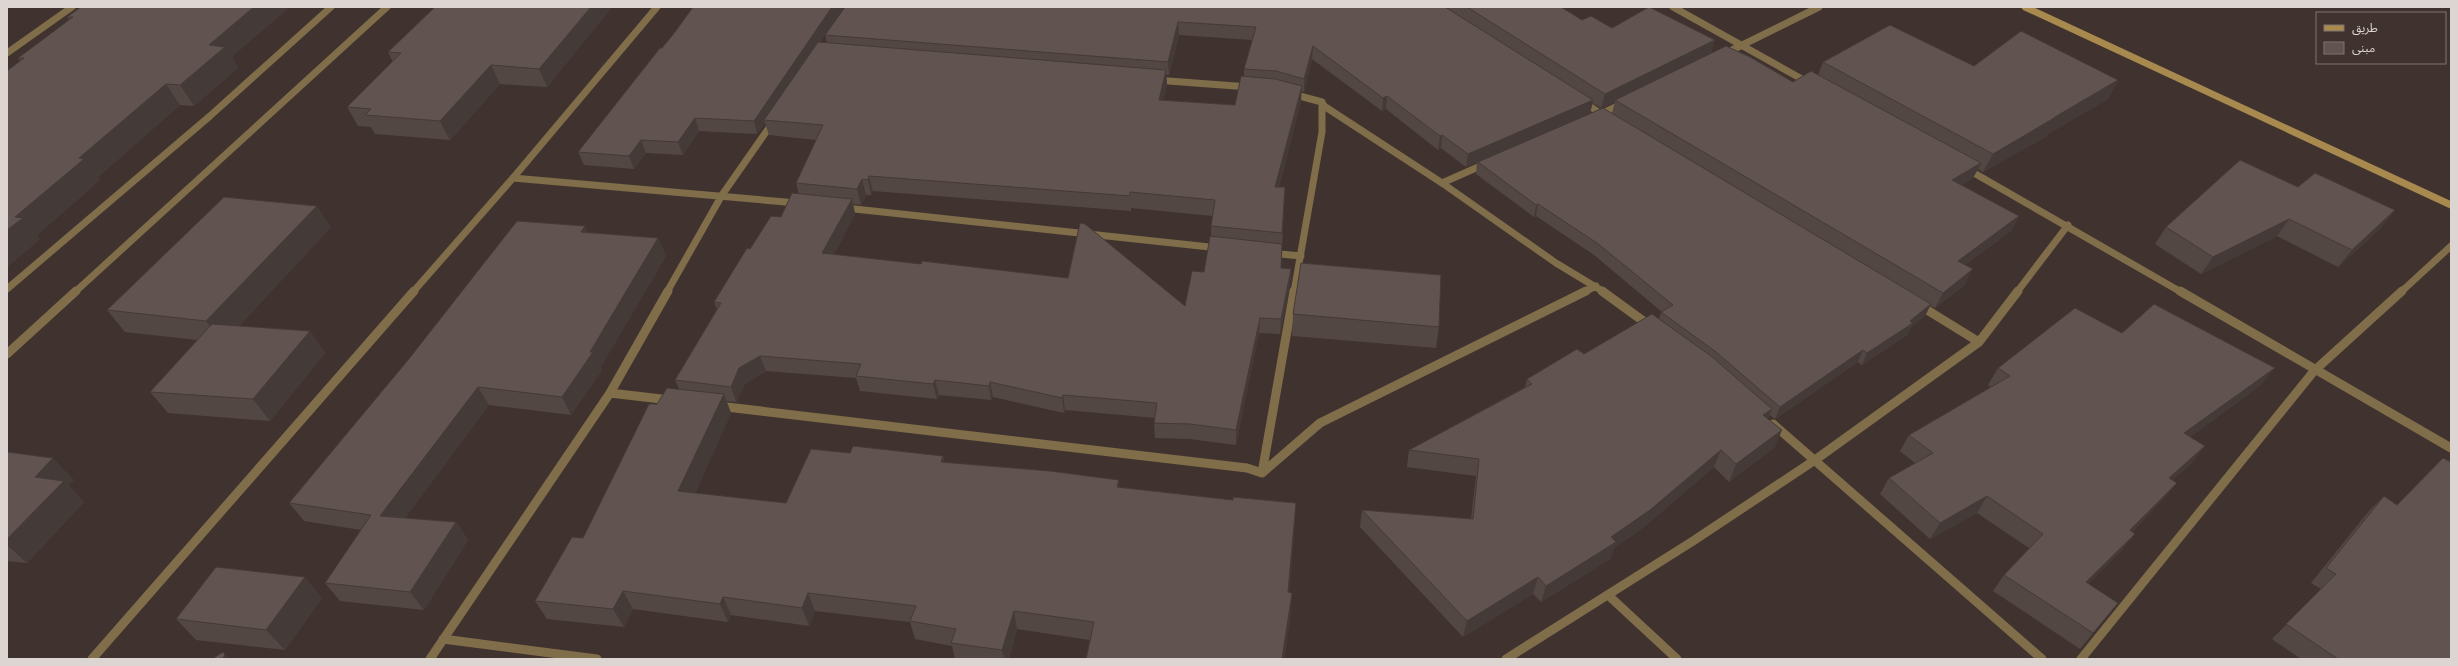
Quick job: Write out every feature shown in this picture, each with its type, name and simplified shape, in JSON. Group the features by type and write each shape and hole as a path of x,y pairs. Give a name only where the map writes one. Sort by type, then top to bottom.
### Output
{"main road":[{"path":"2025,7 2451,206"}],"street":[{"path":"7,53 72,7"},
{"path":"7,289 210,116 330,7"},
{"path":"7,354 388,7"},
{"path":"92,659 513,178 657,7"},
{"path":"1672,7 1818,87"},
{"path":"1714,59 1819,7"},
{"path":"1143,79 1260,88"},
{"path":"1282,91 1322,102 1324,106 1442,183 1556,263 1596,286 1658,332"},
{"path":"1575,97 1601,116 1629,100"},
{"path":"1262,473 1322,132 1322,102"},
{"path":"430,659 610,393 722,195 776,117"},
{"path":"1442,183 1493,161"},
{"path":"1957,164 2068,225 2314,371 2451,448"},
{"path":"513,178 802,203"},
{"path":"834,207 1230,249"},
{"path":"1506,659 1815,460 1979,342 2068,225"},
{"path":"2081,659 2314,371 2451,246"},
{"path":"1262,252 1301,256"},
{"path":"1262,473 1320,423 1596,286"},
{"path":"1912,301 1979,342"},
{"path":"610,393 681,401"},
{"path":"705,404 1247,468 1262,473"},
{"path":"1768,420 2042,659"},
{"path":"1608,594 1677,659"},
{"path":"443,639 597,659"}],"building":[{"path":"81,7 254,7 209,45 225,47 180,85 166,84 79,158 84,159 15,217 23,218 7,230 7,71 24,58 18,58 73,17 67,17"},
{"path":"435,7 591,7 539,69 491,65 440,121 365,115 371,109 347,107 401,53 388,52"},
{"path":"693,7 832,7 754,121 695,118 678,142 641,140 629,156 578,152 660,48 662,48 675,32"},
{"path":"845,7 1445,7 1593,100 1468,154 1442,135 1440,136 1387,96 1383,98 1313,46 1304,79 1276,71 1244,69 1256,27 1178,22 1168,62 825,35"},
{"path":"1467,7 1561,7 1582,20 1591,16 1612,28 1649,7 1715,40 1605,94"},
{"path":"1890,25 1974,66 2021,31 2118,80 1993,154 1823,62"},
{"path":"818,42 1166,70 1159,100 1235,105 1241,76 1275,79 1302,86 1275,187 1285,187 1282,233 1211,226 1215,200 1130,192 1130,196 869,176 868,180 862,179 857,189 796,183 823,125 764,120"},
{"path":"1726,46 1750,57 1793,82 1811,71 1981,163 1952,180 2019,216 1958,261 1973,269 1943,293 1615,100"},
{"path":"1603,108 1931,304 1910,321 1913,323 1867,353 1863,350 1780,407 1716,352 1661,312 1673,305 1597,243 1538,204 1536,205 1478,162"},
{"path":"2240,160 2298,187 2315,173 2395,210 2352,250 2289,219 2213,257 2166,227"},
{"path":"792,193 852,199 822,253 921,264 922,261 1068,278 1080,223 1085,224 1185,306 1192,271 1204,272 1210,236 1282,244 1281,268 1291,269 1281,319 1260,318 1236,430 1190,424 1154,423 1157,403 1063,395 1062,398 990,382 989,386 935,380 933,384 856,376 861,364 760,356 739,368 731,387 675,380 721,303 714,302 747,248 750,249 771,216 781,217"},
{"path":"224,197 317,206 206,321 107,310"},
{"path":"517,221 585,226 581,232 658,238 590,352 593,352 562,397 478,387 380,516 456,522 410,592 325,583 371,515 289,503 408,360"},
{"path":"1301,263 1441,275 1439,327 1293,314"},
{"path":"2154,304 2275,368 2184,433 2205,446 2169,478 2177,483 2130,530 2135,534 2086,582 2118,603 2093,633 2004,575 2043,534 1987,496 1940,523 1889,478 1933,453 1909,435 2010,376 1998,368 2075,308 2122,333"},
{"path":"1652,314 1711,356 1772,409 1763,415 1782,430 1736,464 1721,450 1650,510 1611,537 1616,542 1546,586 1538,577 1467,621 1362,510 1473,519 1479,459 1409,450 1532,384 1527,379 1577,349 1584,354"},
{"path":"212,324 310,331 253,399 150,392"},
{"path":"667,388 724,394 678,491 786,503 811,449 850,453 853,446 943,456 941,462 1050,471 1119,480 1117,487 1233,500 1233,497 1296,503 1288,592 1292,593 1282,659 1086,659 1094,622 1014,611 1002,650 951,643 956,629 910,621 916,606 808,593 802,608 723,597 720,604 623,591 613,609 535,601 572,537 583,538 649,404 657,404"},
{"path":"7,452 53,458 35,477 64,481 7,539"},
{"path":"2443,458 2451,462 2451,659 2338,659 2286,624 2336,574 2326,568 2384,496 2397,505"},
{"path":"216,567 305,577 266,630 176,619"},
{"path":"223,652 225,655 222,659 212,659"}]}
